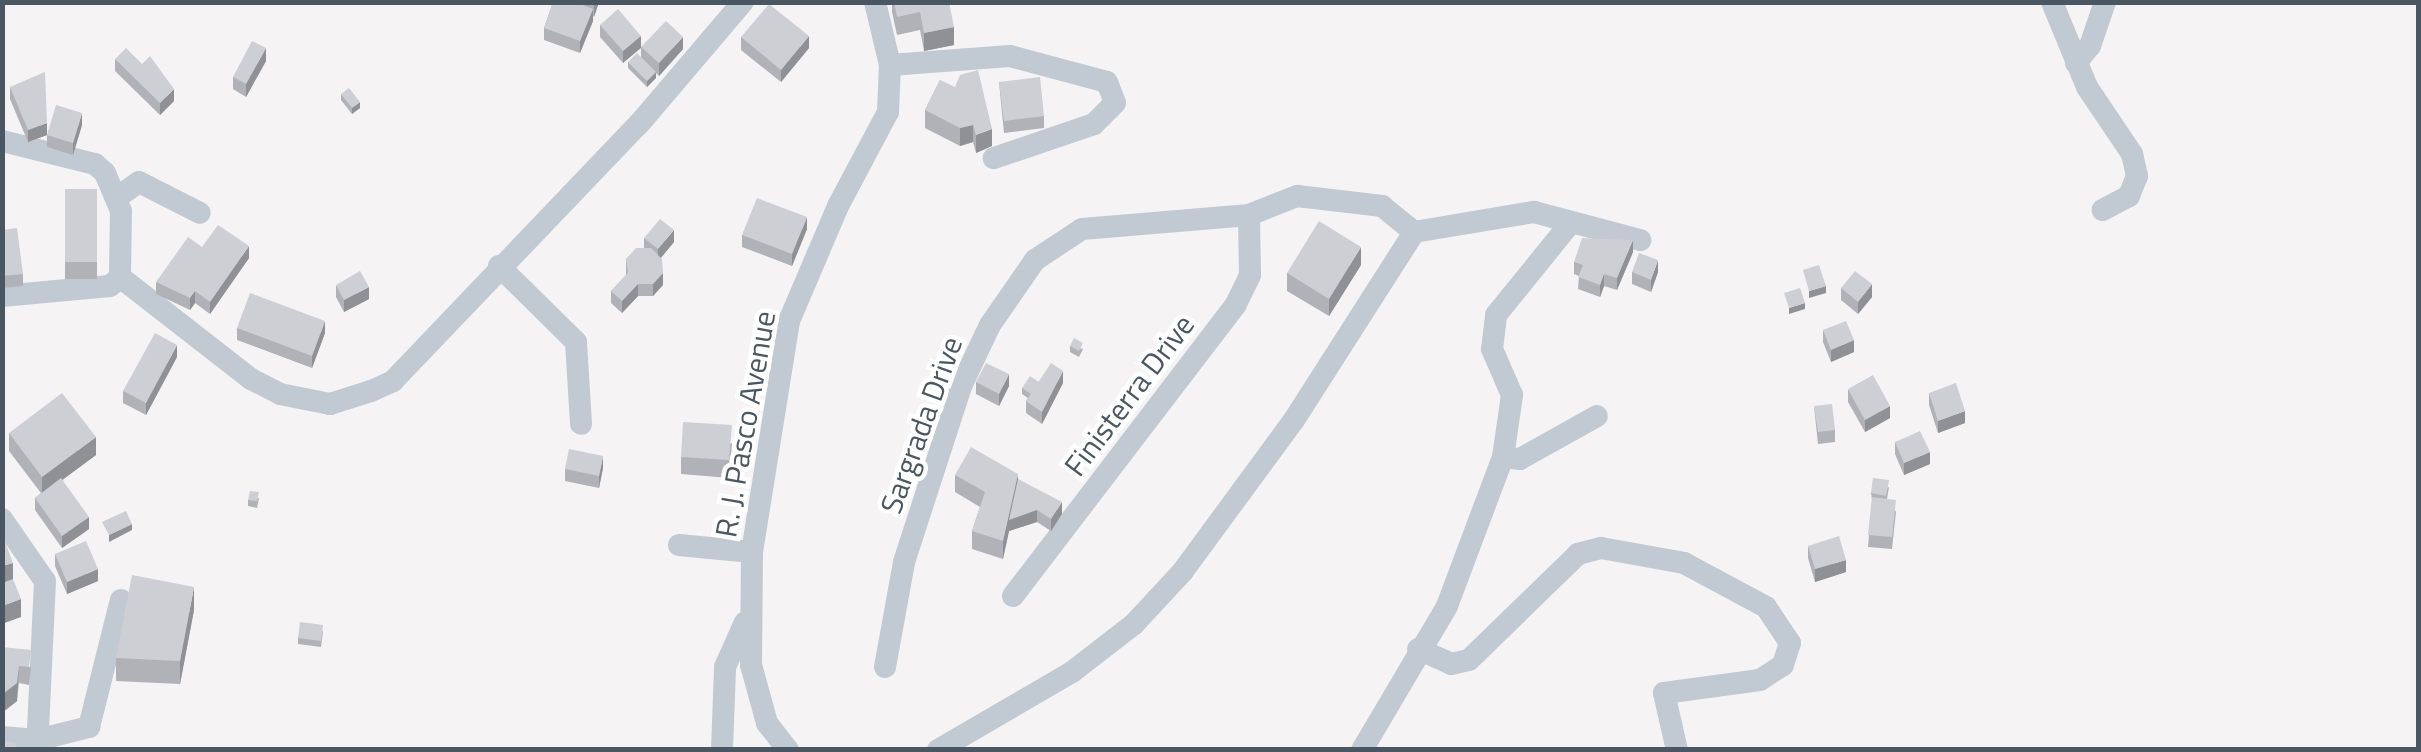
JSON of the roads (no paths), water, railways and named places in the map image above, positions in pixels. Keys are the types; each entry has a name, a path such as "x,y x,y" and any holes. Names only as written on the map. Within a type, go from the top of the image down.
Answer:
{"street":[{"path":"120,277 251,380 280,394 330,404 392,381 639,124 743,2"},
{"name":"R. J. Pasco Avenue","path":"788,750 767,724 751,666 747,616 752,552 789,321 838,206 888,112 890,65 876,2"},
{"path":"2052,2 2076,63 2132,154 2137,176 2128,196 2103,210"},
{"path":"2076,63 2090,46 2105,2"},
{"path":"890,65 1010,56 1108,82 1115,103 1094,124 994,158"},
{"path":"2,141 95,164 119,196 120,277 110,286 2,296"},
{"path":"119,196 140,182 200,213"},
{"name":"Sargrada Drive","path":"885,667 904,562 962,384 990,324 1035,260 1082,230 1249,214 1297,196 1382,206 1414,232"},
{"path":"938,750 1072,672 1134,624 1182,572 1294,420 1414,232 1510,212 1640,240"},
{"name":"Finisterra Drive","path":"1014,596 1236,304 1250,274 1249,214"},
{"path":"1362,750 1418,649 1447,606 1502,457 1512,395 1492,349 1496,315 1568,224"},
{"path":"499,266 576,342 581,424"},
{"path":"1502,457 1520,458 1597,416"},
{"path":"2,519 45,581 37,745"},
{"path":"679,545 752,552"},
{"path":"1418,649 1451,664 1468,660 1578,554 1601,548 1684,563 1766,607 1790,643 1783,666 1760,680 1664,693 1677,750"},
{"path":"2,736 37,745 89,728 121,600"},
{"path":"722,750 726,666 747,616"}]}
